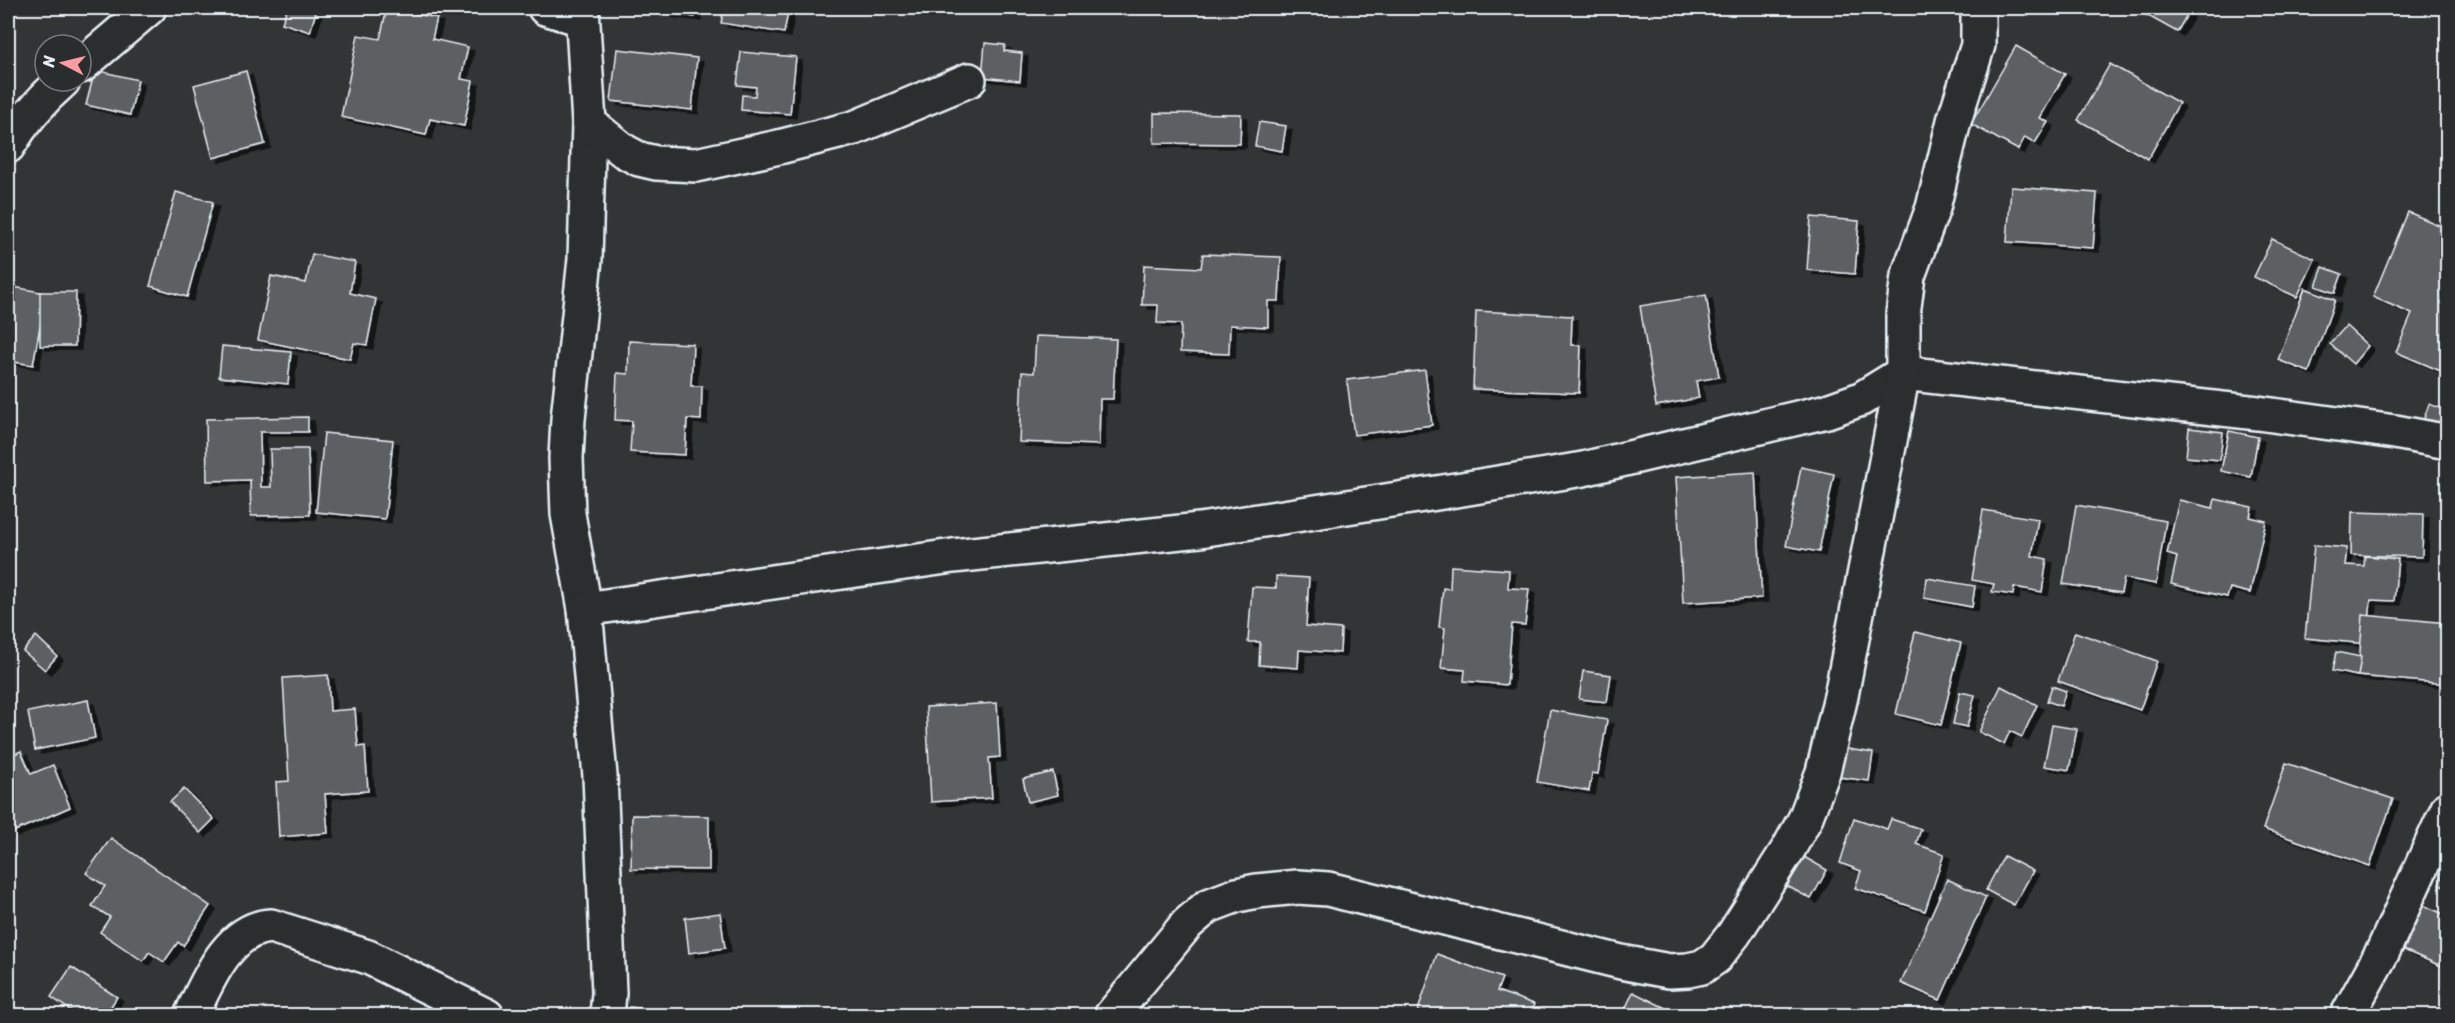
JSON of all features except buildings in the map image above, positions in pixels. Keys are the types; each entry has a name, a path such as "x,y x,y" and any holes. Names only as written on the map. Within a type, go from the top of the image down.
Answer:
{"street":[{"path":"93,56 149,8"},
{"path":"545,8 582,13 589,123 585,259 567,419 566,459 568,514 585,609 600,776 609,993 607,1016"},
{"path":"1111,1016 1186,924 1208,906 1237,895 1298,887 1328,889 1620,962 1669,970 1702,967 1715,958 1734,934 1789,848 1805,819 1823,772 1841,696 1903,373 1904,314 1908,276 1933,208 1954,121 1978,45 1978,8"},
{"path":"589,123 624,151 639,159 656,163 696,165 855,128 969,80"},
{"path":"8,146 19,127 49,93"},
{"path":"585,609 953,556 1200,530 1583,469 1827,411 1861,399 1903,373 1998,382 2269,415 2395,432 2448,442"},
{"path":"2348,1016 2383,951 2448,808"},
{"path":"191,1016 228,950 248,931 271,926 368,957 487,1016"}]}
